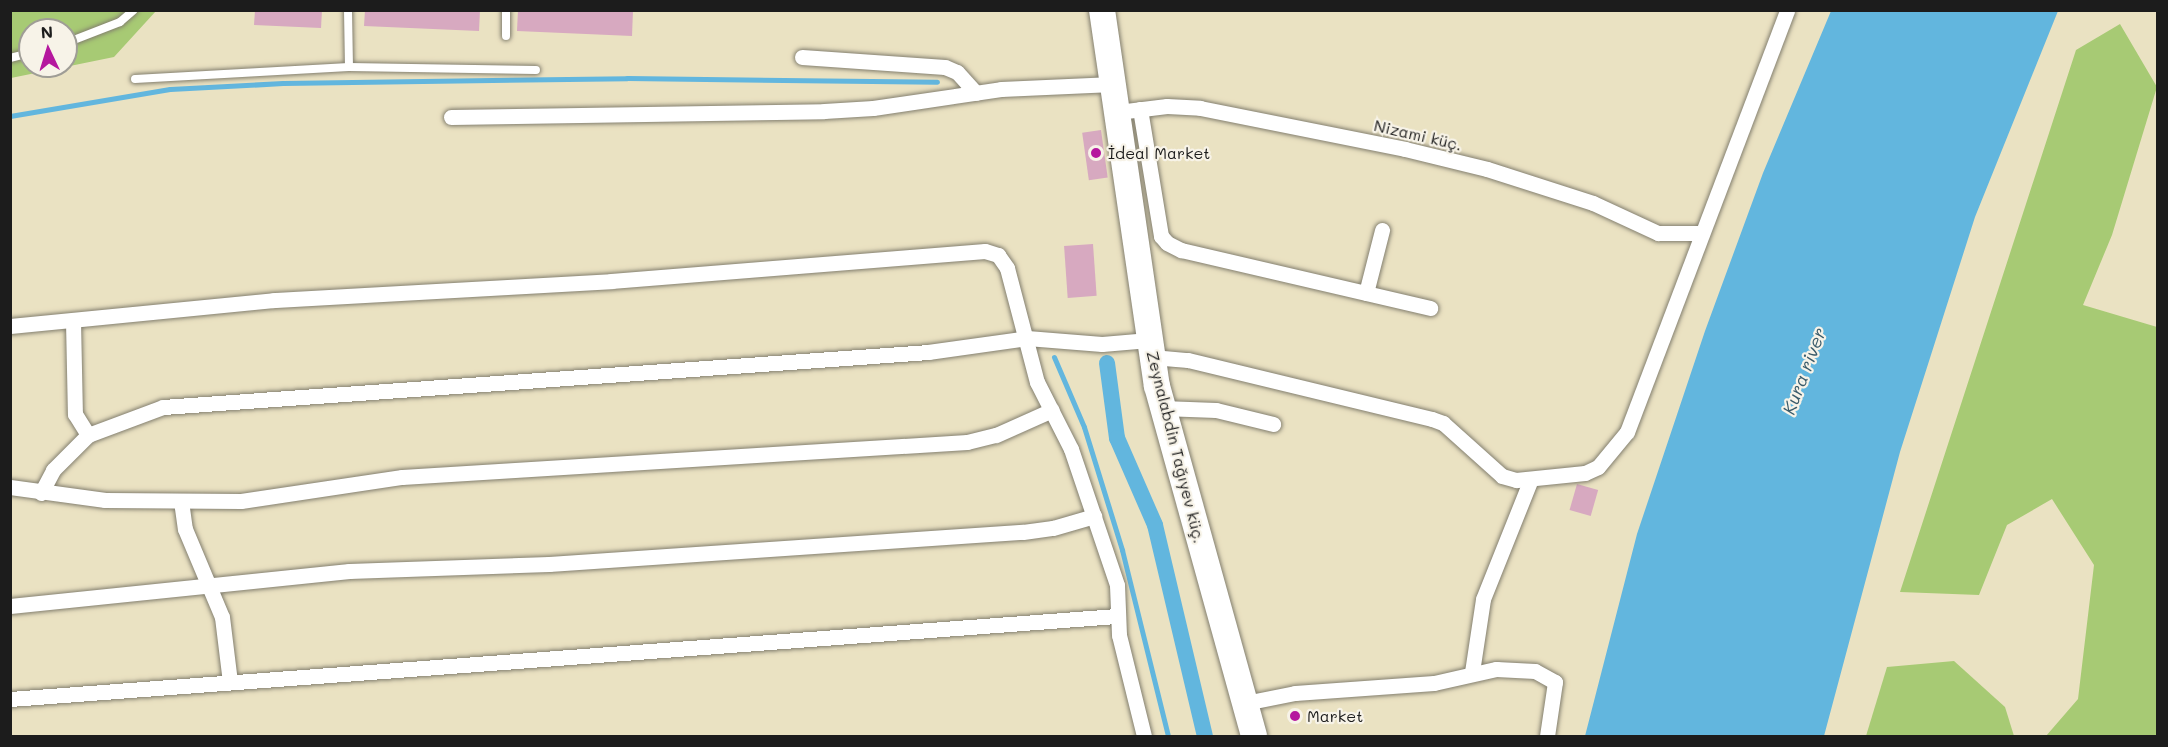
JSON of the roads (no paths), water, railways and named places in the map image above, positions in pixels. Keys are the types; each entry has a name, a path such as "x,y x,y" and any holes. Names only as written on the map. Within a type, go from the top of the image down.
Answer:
{"main road":[{"name":"Zeynalabdin Tağıyev küç.","path":"1102,10 1113,84 1129,110 1150,348 1162,408 1254,736"}],"street":[{"path":"41,493 53,470 88,435 163,407 928,352 1027,338 1150,348 1188,360 1432,418 1443,423 1502,476 1531,479 1585,473 1612,454 1627,432 1787,10"},
{"path":"802,57 945,67 957,72 976,93"},
{"path":"451,117 824,111 976,93 1113,84"},
{"name":"Nizami küç.","path":"1129,110 1200,108 1405,149 1487,169 1593,203 1658,233 1702,233"},
{"path":"1129,110 1161,236 1167,243 1181,250 1430,308"},
{"path":"1366,292 1382,230"},
{"path":"10,326 274,300 611,281 985,251 998,255 1007,268 1037,382 1071,449 1117,585 1117,616 1144,736"},
{"path":"73,321 75,414 88,435"},
{"path":"1162,408 1216,410 1273,424"},
{"path":"10,487 105,500 181,501 292,495 412,477 949,444 996,435 1052,410"},
{"path":"1472,672 1483,599 1531,479"},
{"path":"181,501 185,529 222,617 230,682"},
{"path":"10,606 349,571 507,567 1023,532 1053,528 1094,516"},
{"path":"10,699 1117,616"},
{"path":"1245,703 1295,693 1434,683 1472,672 1496,669 1550,676 1556,691 1547,736"}],"lane":[{"path":"78,38 120,22 134,10"},
{"path":"348,10 349,66"},
{"path":"506,10 506,36"},
{"path":"135,79 349,66 536,70"}],"water":[{"name":"Kura river","path":"1831,11 2058,11 1975,217 1900,452 1824,736 1585,736 1637,534 1705,331 1763,173"}],"waterway":[{"path":"10,116 170,89 283,83 627,78 937,82"},
{"path":"1054,357 1084,427 1122,550 1168,736"},
{"path":"1107,363 1117,438 1155,525 1205,736"}],"place":[{"name":"İdeal Market","path":"1096,153"},
{"name":"Market","path":"1295,716"}]}
